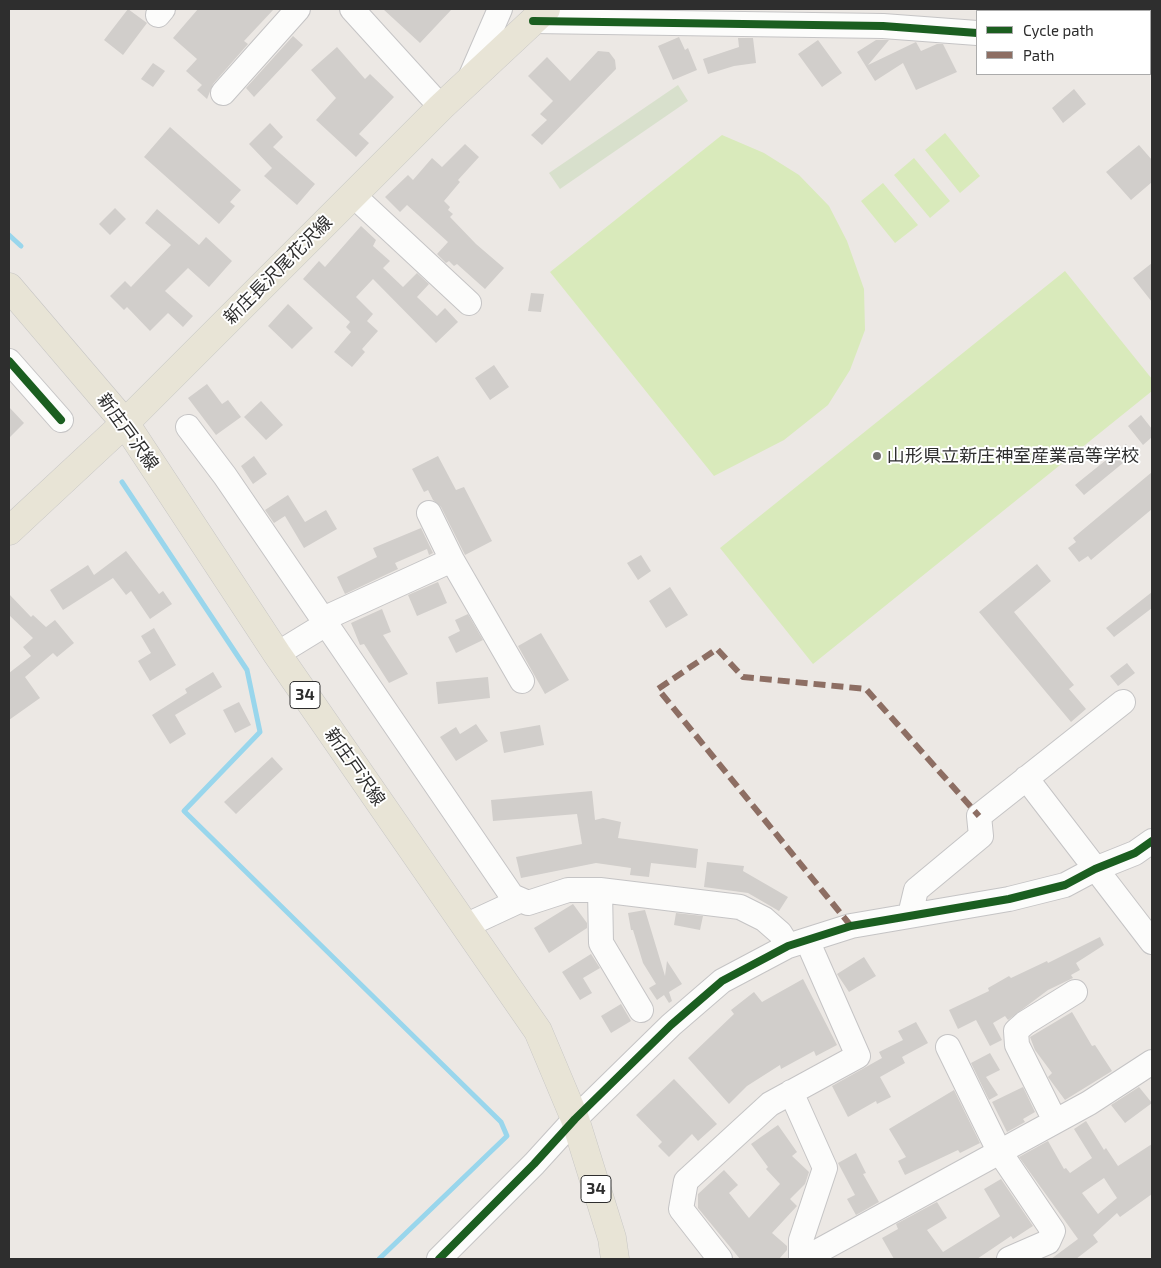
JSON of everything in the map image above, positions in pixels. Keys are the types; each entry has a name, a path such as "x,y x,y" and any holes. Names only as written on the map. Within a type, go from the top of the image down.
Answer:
{"main road":[{"name":"新庄長沢尾花沢線","path":"9,531 125,423 441,107 466,86 540,15"},
{"name":"新庄戸沢線","path":"9,287 125,423 277,654 538,1031 575,1119 612,1238 615,1259"}],"street":[{"path":"223,93 298,9"},
{"path":"352,9 441,107"},
{"path":"466,86 500,9"},
{"path":"862,9 883,26"},
{"path":"540,15 883,26 976,33"},
{"path":"353,195 469,303"},
{"path":"9,360 61,420"},
{"path":"188,427 225,476 512,896 528,902 568,890 600,890 740,908 764,919 780,933 797,943 858,1056 770,1104 686,1182 681,1209 720,1259"},
{"path":"428,513 452,560 522,681"},
{"path":"277,654 325,622 452,560"},
{"path":"910,915 916,890 981,836 979,816 1124,702"},
{"path":"1026,778 1152,942"},
{"path":"439,1259 534,1164 575,1119 671,1025 722,981 797,943 851,926 1009,900 1065,885 1095,869 1135,853 1152,841"},
{"path":"600,890 601,943 642,1010"},
{"path":"465,926 521,900"},
{"path":"1054,1122 1017,1045 1016,1031 1075,992"},
{"path":"948,1047 999,1151 1053,1231 1048,1242 1009,1259"},
{"path":"792,1092 825,1168 801,1240 803,1259 1089,1103 1152,1062"}],"green space":[{"path":"678,85 688,101 560,189 549,173"},
{"path":"945,133 980,176 960,193 925,150"},
{"path":"722,135 764,153 799,175 829,206 847,241 864,289 865,330 850,370 828,405 784,440 714,476 550,272"},
{"path":"914,158 950,201 930,218 894,175"},
{"path":"883,183 918,225 895,243 861,201"},
{"path":"1065,271 1152,379 1152,391 813,664 720,548"}],"building":[{"path":"128,9 147,23 123,55 104,40"},
{"path":"198,9 274,9 244,41 248,44 213,84 207,99 197,90 202,85 186,71 197,59 173,38"},
{"path":"383,9 452,9 420,43"},
{"path":"293,36 303,45 254,97 246,88"},
{"path":"679,37 685,50 688,48 697,70 673,80 658,46"},
{"path":"738,38 753,38 756,63 734,66 708,74 703,59 739,47"},
{"path":"818,40 842,73 822,87 798,54"},
{"path":"876,40 889,40 868,65 916,42 921,51 937,44 943,44 957,72 916,90 903,63 875,81 857,52"},
{"path":"337,47 365,79 370,74 394,97 359,134 369,143 356,157 316,120 336,98 311,70"},
{"path":"598,51 609,52 615,60 616,69 542,145 531,135 547,120 540,114 553,101 528,76 547,57 570,81"},
{"path":"153,63 165,71 153,87 141,79"},
{"path":"1074,89 1086,104 1063,123 1052,108"},
{"path":"270,123 283,137 273,147 315,184 297,205 264,176 272,168 249,144"},
{"path":"170,127 241,190 230,202 235,206 219,224 144,157"},
{"path":"465,144 479,157 458,180 460,182 444,201 450,207 448,210 453,214 450,217 476,244 504,268 485,289 457,264 454,266 449,261 446,263 437,254 448,242 407,205 400,212 385,197 408,175 413,180 432,158 442,167"},
{"path":"1139,145 1152,160 1152,182 1131,200 1106,172"},
{"path":"115,208 126,219 110,235 99,224"},
{"path":"157,209 199,245 206,237 232,261 209,287 188,268 165,291 193,316 183,327 168,313 150,331 127,307 124,310 110,296 125,281 131,287 171,245 145,223"},
{"path":"361,226 376,240 373,246 390,261 383,268 403,287 417,273 429,284 417,297 437,316 445,308 458,322 436,343 373,279 356,297 373,314 367,321 378,331 362,349 365,352 352,367 334,352 351,332 346,327 350,322 303,279 319,261 325,267"},
{"path":"1152,263 1152,302 1133,278"},
{"path":"531,293 544,294 541,312 528,311"},
{"path":"288,304 313,328 292,349 268,326"},
{"path":"494,365 509,387 490,400 475,378"},
{"path":"207,384 222,404 228,400 241,417 216,435 188,398"},
{"path":"261,401 283,425 266,440 244,417"},
{"path":"9,407 24,423 9,438"},
{"path":"1141,415 1152,429 1152,437 1143,445 1128,426"},
{"path":"1126,444 1134,454 1084,495 1075,485"},
{"path":"254,456 267,474 253,484 241,466"},
{"path":"438,456 456,490 464,487 492,541 465,555 441,507 433,500 428,490 424,492 412,469"},
{"path":"1152,472 1152,509 1091,560 1088,556 1079,562 1068,548 1076,542 1073,538"},
{"path":"288,495 305,522 326,510 337,529 304,548 285,516 274,523 265,510"},
{"path":"421,528 433,553 429,555 427,549 395,563 398,569 345,594 337,577 377,557 373,548"},
{"path":"126,551 159,594 163,591 172,604 150,619 131,591 126,595 113,578 63,610 50,590 88,565 94,575"},
{"path":"641,555 651,571 638,580 627,563"},
{"path":"1037,564 1051,581 1014,612 1074,685 1069,689 1086,709 1071,722 979,612"},
{"path":"438,582 447,603 417,616 408,595"},
{"path":"670,587 688,615 666,628 649,601"},
{"path":"1152,592 1152,608 1114,637 1106,628"},
{"path":"9,594 31,617 33,615 46,627 55,620 74,643 57,657 53,653 25,677 40,698 9,720 9,673 31,656 23,647 33,638 9,615"},
{"path":"382,609 391,632 383,635 408,674 389,683 364,644 360,645 351,623"},
{"path":"468,614 483,640 456,653 448,637 460,631 455,620"},
{"path":"154,628 176,665 150,681 138,661 151,653 141,636"},
{"path":"541,633 569,680 545,694 518,646"},
{"path":"1127,663 1135,673 1118,686 1110,676"},
{"path":"213,672 222,687 175,715 186,734 170,744 152,715 187,693 185,689"},
{"path":"488,677 490,698 438,704 436,682"},
{"path":"239,702 251,725 235,733 223,710"},
{"path":"476,724 488,741 456,761 440,737 456,727 460,734"},
{"path":"540,725 544,745 504,753 500,732"},
{"path":"272,757 283,769 236,814 224,802"},
{"path":"592,791 595,820 603,818 621,822 618,838 698,849 696,868 651,863 649,877 630,875 631,868 596,863 521,878 516,857 582,844 577,814 493,821 491,800"},
{"path":"707,862 744,866 743,871 788,897 779,911 748,893 704,887"},
{"path":"573,904 587,923 587,928 549,953 534,928"},
{"path":"645,910 665,976 667,961 682,984 669,992 672,1001 669,1003 664,995 657,1000 649,988 656,984 643,963 633,930 631,930 628,913"},
{"path":"676,913 703,916 700,930 674,925"},
{"path":"1100,937 1104,945 1076,963 1080,970 1071,975 1073,978 1048,990 1008,1020 1005,1016 993,1023 1002,1040 990,1046 976,1020 958,1029 949,1010 989,991 988,988 1009,976 1011,978 1047,961 1048,963"},
{"path":"591,954 600,968 583,978 592,993 580,1000 562,972"},
{"path":"864,957 876,976 849,992 837,974"},
{"path":"803,979 837,1045 816,1056 814,1051 781,1069 780,1065 747,1086 729,1104 688,1058 734,1014 731,1010 754,992 762,1002"},
{"path":"621,1004 631,1021 611,1033 601,1016"},
{"path":"1072,1012 1092,1046 1095,1045 1112,1071 1065,1100 1048,1077 1052,1073 1035,1050 1030,1037"},
{"path":"916,1022 928,1043 902,1057 905,1063 880,1077 891,1097 877,1104 876,1101 848,1117 832,1086 882,1058 879,1052 903,1040 898,1031"},
{"path":"990,1053 1000,1070 986,1077 998,1095 989,1100 971,1063"},
{"path":"674,1079 717,1124 698,1141 692,1134 669,1157 658,1146 662,1142 636,1115"},
{"path":"1023,1087 1035,1112 1023,1119 1025,1122 1007,1132 992,1102"},
{"path":"1139,1087 1152,1103 1125,1123 1111,1105"},
{"path":"954,1090 980,1143 960,1153 958,1150 905,1175 898,1161 906,1157 889,1129"},
{"path":"1086,1121 1104,1150 1106,1148 1118,1166 1152,1144 1152,1194 1120,1217 1117,1213 1093,1235 1098,1242 1076,1259 1051,1259 1078,1239 1019,1157 1048,1141 1064,1169 1066,1168 1070,1173 1092,1158 1074,1129","holes":["1104,1178 1117,1198 1098,1214 1082,1193"]},
{"path":"778,1125 797,1152 792,1156 809,1172 805,1184 790,1199 797,1206 772,1233 787,1246 787,1250 779,1259 740,1259 698,1208 698,1194 724,1170 738,1185 729,1193 749,1218 780,1184 766,1169 768,1167 751,1144"},
{"path":"856,1153 866,1173 863,1174 879,1202 856,1215 847,1199 855,1195 838,1163"},
{"path":"1001,1179 1033,1226 1013,1239 1011,1236 977,1259 894,1259 882,1238 898,1229 896,1224 937,1202 947,1218 927,1230 943,1252 999,1217 984,1189"}],"waterway":[{"path":"9,235 21,246"},
{"path":"122,482 247,670 260,732 184,811 501,1122 507,1136 379,1259"}],"marked path":[{"path":"851,926 658,689 717,649 743,677 866,689 979,816"}],"cycle path":[{"path":"533,21 883,26 976,33"},
{"path":"9,361 61,420"},
{"path":"439,1259 534,1164 575,1119 671,1025 722,981 788,946 851,926 1009,899 1065,885 1095,869 1135,853 1152,841"}],"place":[{"name":"山形県立新庄神室産業高等学校","path":"877,456"}]}
